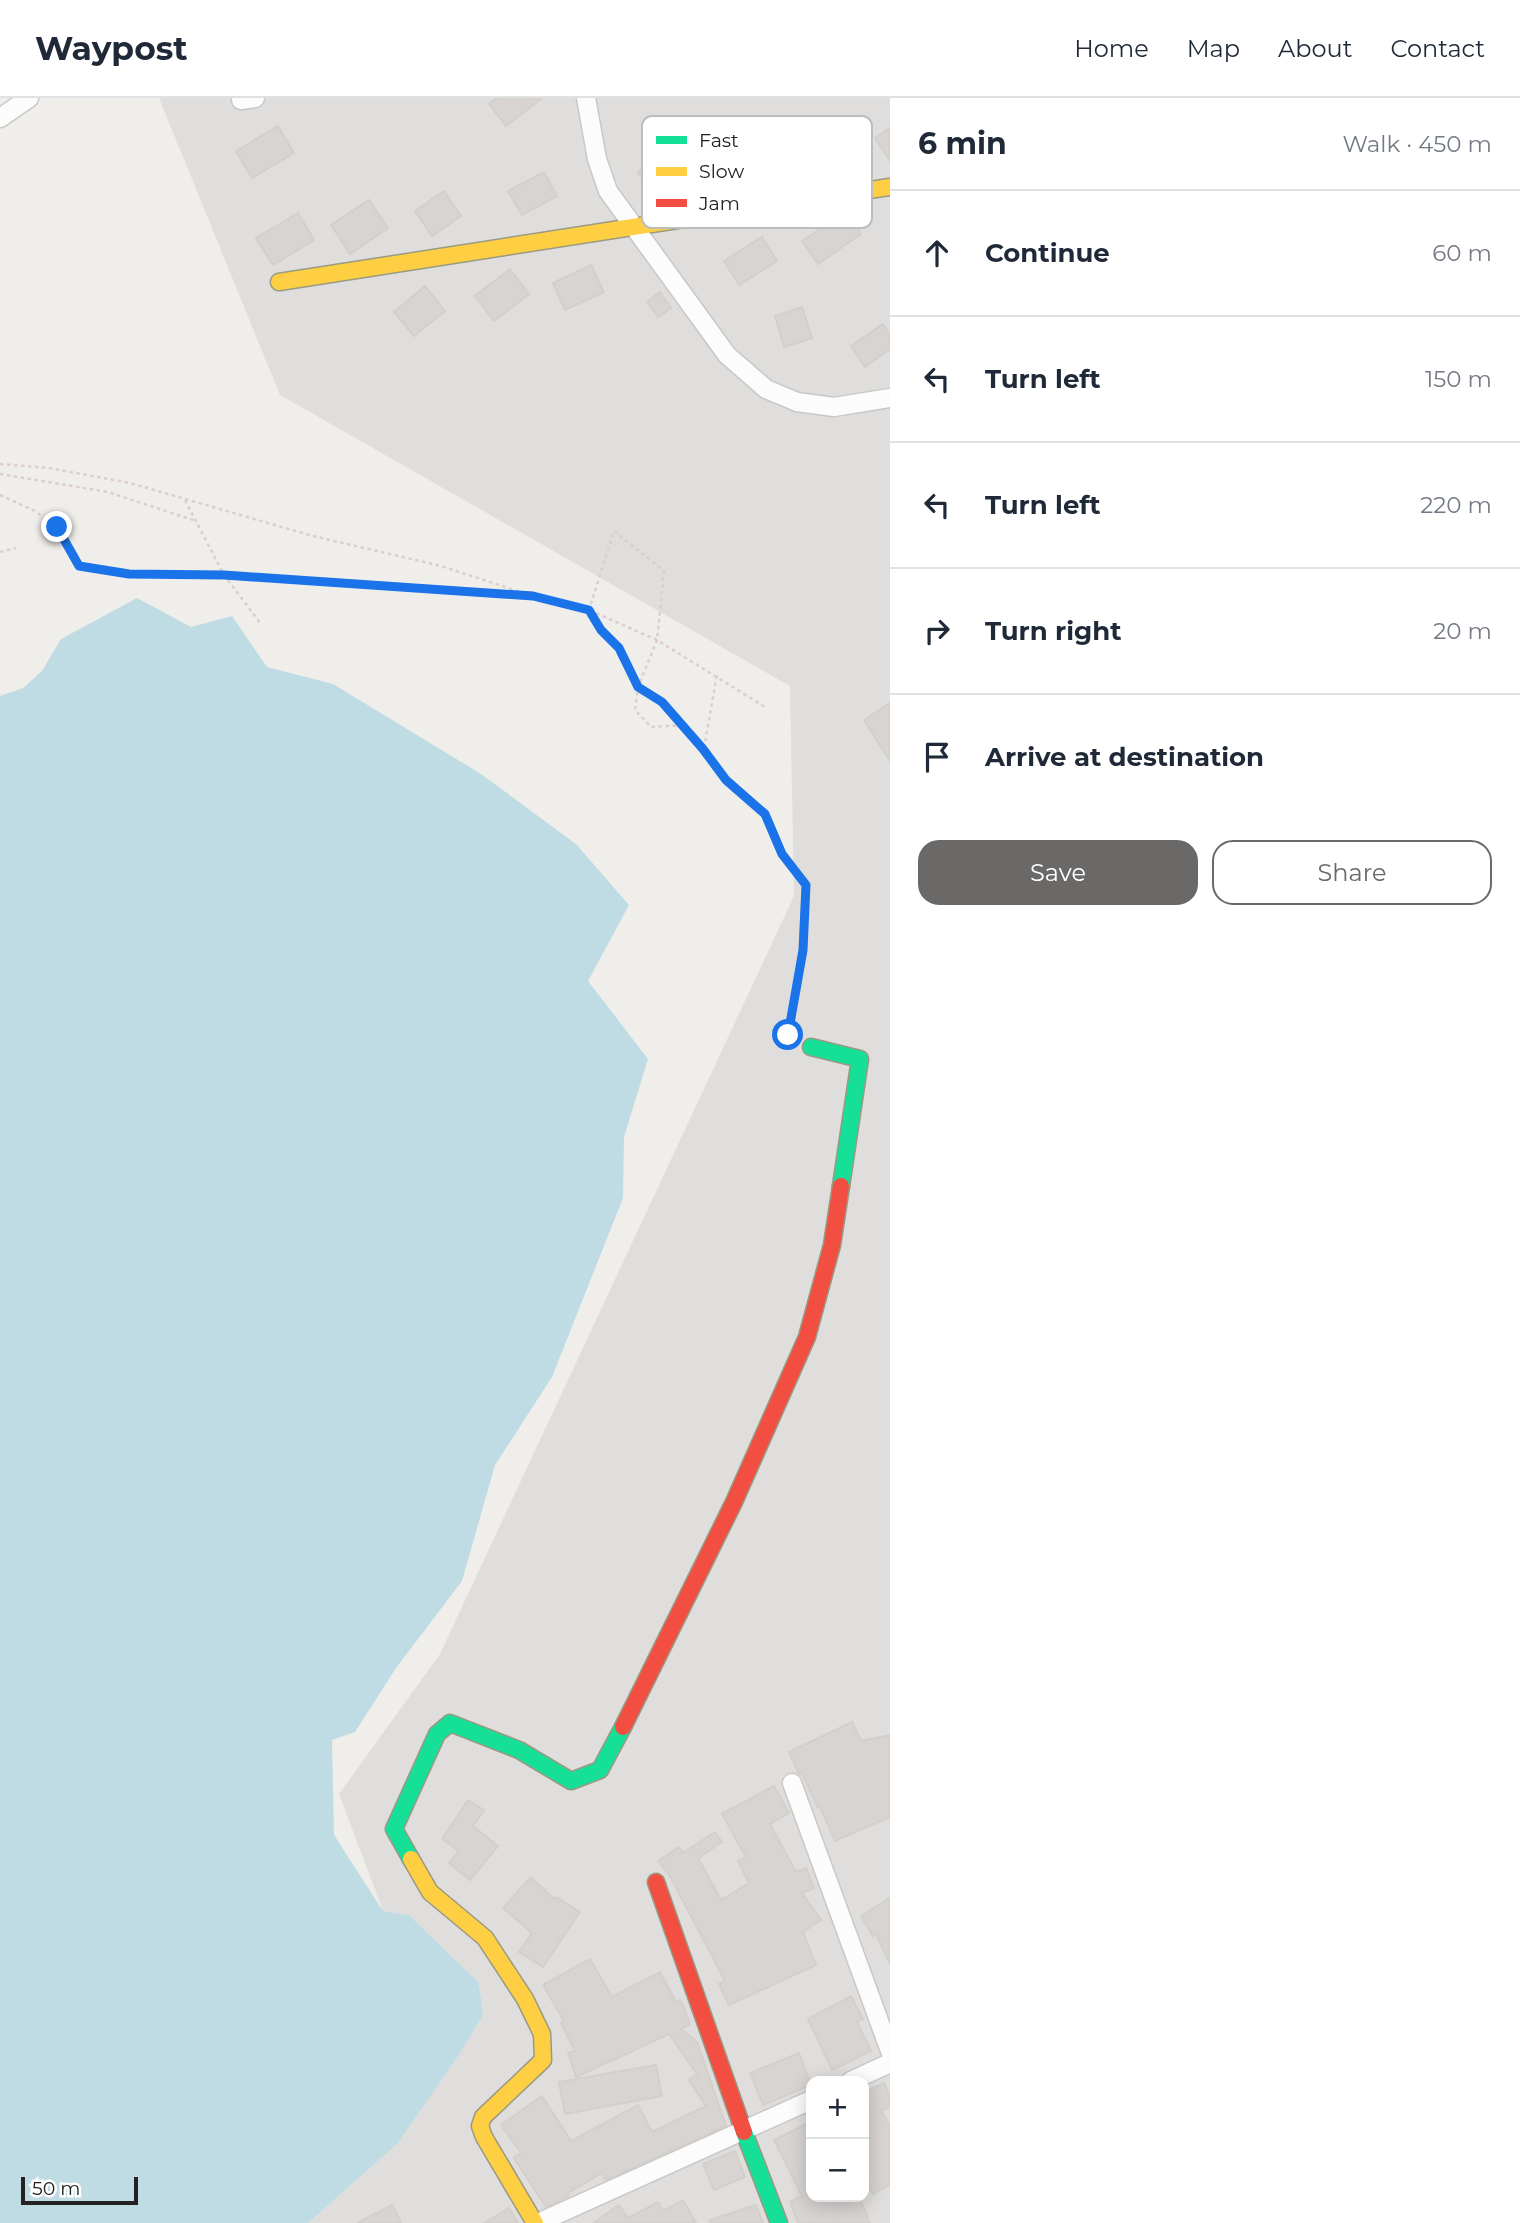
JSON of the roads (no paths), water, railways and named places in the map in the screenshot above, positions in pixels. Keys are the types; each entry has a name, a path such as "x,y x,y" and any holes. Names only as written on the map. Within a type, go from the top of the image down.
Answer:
{"street":[{"path":"0,118 29,98"},
{"path":"586,98 597,159 608,191 727,355 766,390 797,402 834,407 890,398"},
{"path":"872,190 890,187"},
{"path":"279,282 642,225"},
{"path":"806,2102 537,2223 484,2137 480,2126 483,2118 543,2060 541,2034 525,1999 485,1938 430,1892 394,1829 437,1734 450,1723 519,1750 571,1781 600,1770 649,1677 734,1502 807,1337 832,1245 860,1059 810,1047"},
{"path":"792,1783 890,2051"},
{"path":"656,1882 779,2223"},
{"path":"861,2076 890,2063"}],"water":[{"path":"137,598 191,627 232,616 267,667 333,684 481,774 576,844 629,905 588,981 648,1059 624,1137 623,1198 552,1377 495,1465 462,1581 396,1668 355,1732 332,1740 334,1835 383,1911 409,1915 479,1983 483,2015 397,2144 308,2223 0,2223 0,696 23,688 42,671 61,639"}]}
